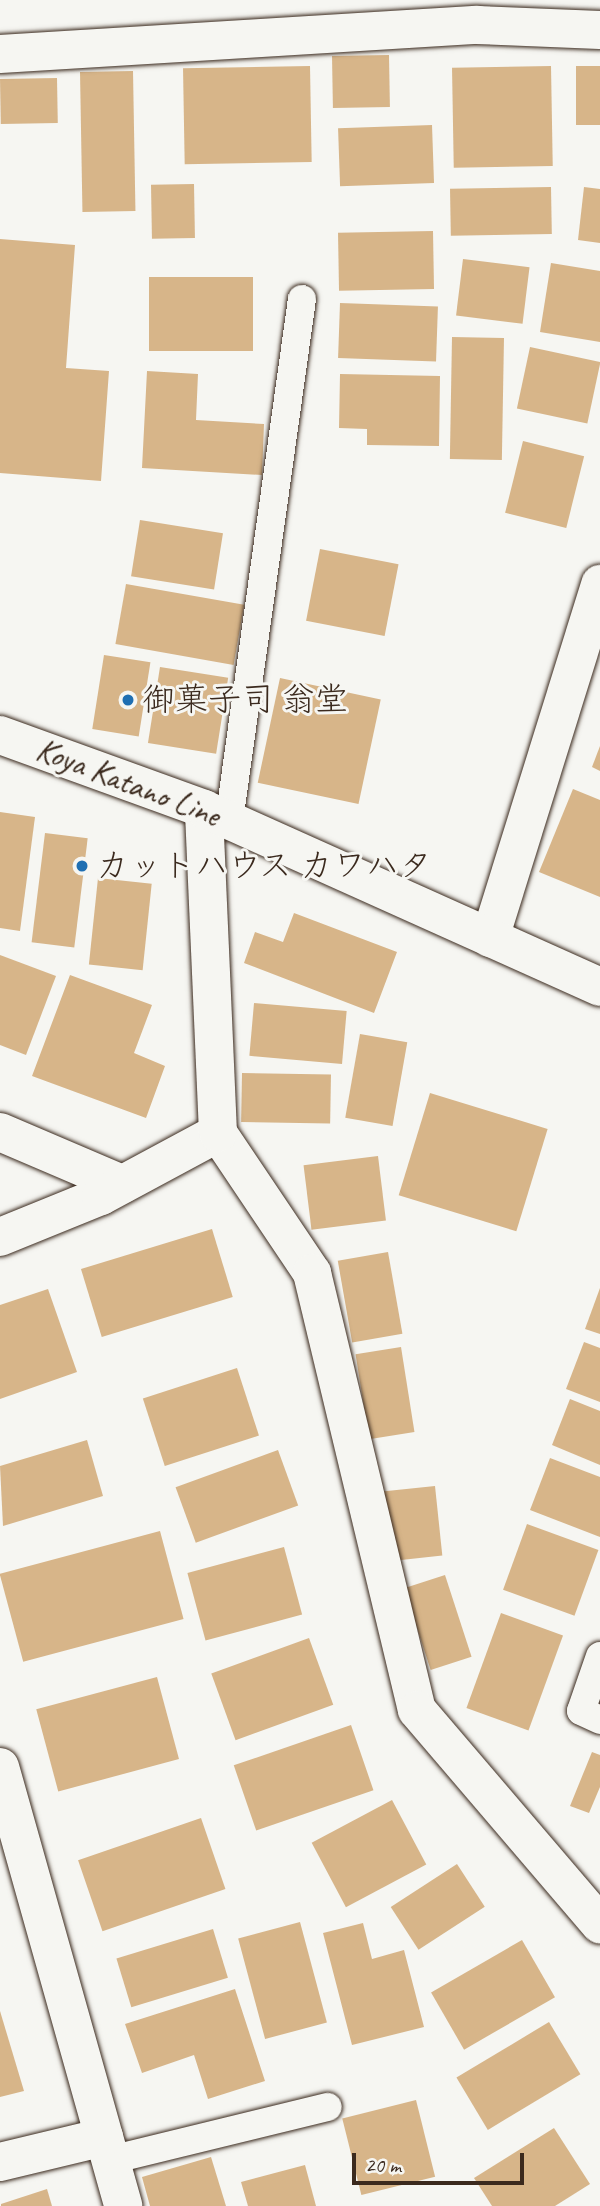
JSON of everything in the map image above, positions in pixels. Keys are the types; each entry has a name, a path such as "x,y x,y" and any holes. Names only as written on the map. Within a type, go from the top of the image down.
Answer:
{"street":[{"path":"0,54 475,13 600,30"},
{"path":"490,938 600,584"},
{"name":"Koya Katano Line","path":"0,735 216,815 600,987"},
{"path":"216,815 218,1133 312,1273 417,1710 600,1924"},
{"path":"0,1132 122,1184"},
{"path":"0,1237 122,1184 218,1133"},
{"path":"0,1767 123,2206"},
{"path":"0,2162 107,2149"}],"lane":[{"path":"216,815 302,299"},
{"path":"600,1656 580,1711 600,1720"},
{"path":"107,2149 328,2107"}],"building":[{"path":"389,55 390,107 333,108 332,56"},
{"path":"310,66 312,162 185,164 183,68"},
{"path":"551,66 553,166 454,168 452,68"},
{"path":"576,66 600,66 600,125 576,125"},
{"path":"133,71 135,211 82,212 80,72"},
{"path":"57,78 58,123 1,124 0,79"},
{"path":"432,125 434,183 340,186 338,128"},
{"path":"194,184 195,238 152,239 151,185"},
{"path":"551,187 552,234 451,236 450,189"},
{"path":"584,187 600,189 600,243 578,240"},
{"path":"433,231 434,289 339,291 338,233"},
{"path":"0,239 75,245 66,368 109,371 101,481 0,473"},
{"path":"463,259 530,267 523,324 456,316"},
{"path":"551,263 600,271 600,342 540,332"},
{"path":"149,277 253,277 253,351 149,351"},
{"path":"340,303 438,306 436,361 338,358"},
{"path":"452,337 504,338 502,460 450,459"},
{"path":"530,347 600,362 587,424 517,409"},
{"path":"147,371 198,374 196,420 264,424 262,475 142,468"},
{"path":"340,374 440,376 439,446 367,445 367,429 339,428"},
{"path":"523,441 584,456 566,528 505,513"},
{"path":"140,520 223,533 214,589 131,576"},
{"path":"320,549 399,564 385,636 306,621"},
{"path":"126,584 244,605 234,665 115,644"},
{"path":"104,655 150,662 139,736 92,729"},
{"path":"160,667 228,678 216,754 148,743"},
{"path":"280,678 381,699 359,804 258,783"},
{"path":"600,746 600,771 592,767"},
{"path":"573,789 600,800 600,897 539,872"},
{"path":"0,812 35,817 20,931 0,928"},
{"path":"45,833 88,838 74,947 32,942"},
{"path":"98,878 152,884 143,970 89,965"},
{"path":"294,913 397,952 374,1013 244,963 255,932 283,942"},
{"path":"0,955 56,976 26,1055 0,1045"},
{"path":"70,975 152,1005 134,1053 165,1066 146,1118 32,1076"},
{"path":"254,1003 347,1011 342,1064 249,1056"},
{"path":"360,1034 407,1042 393,1126 345,1118"},
{"path":"242,1073 331,1075 330,1124 241,1122"},
{"path":"430,1093 548,1129 516,1231 399,1195"},
{"path":"378,1156 386,1221 311,1230 304,1165"},
{"path":"212,1229 233,1297 102,1337 81,1269"},
{"path":"388,1252 402,1334 352,1343 338,1261"},
{"path":"600,1288 600,1334 585,1329"},
{"path":"48,1289 77,1372 0,1399 0,1305"},
{"path":"584,1342 600,1348 600,1402 566,1389"},
{"path":"401,1347 414,1432 369,1439 356,1354"},
{"path":"237,1368 259,1436 165,1466 143,1399"},
{"path":"570,1399 600,1411 600,1465 552,1445"},
{"path":"87,1440 103,1496 3,1526 0,1466"},
{"path":"278,1450 298,1505 196,1543 176,1487"},
{"path":"550,1458 600,1477 600,1537 530,1510"},
{"path":"435,1486 442,1556 390,1561 382,1492"},
{"path":"527,1524 598,1550 574,1616 503,1590"},
{"path":"160,1531 184,1619 23,1662 0,1574"},
{"path":"284,1547 302,1615 206,1640 187,1573"},
{"path":"445,1575 472,1657 431,1670 404,1588"},
{"path":"501,1613 563,1636 528,1730 466,1708"},
{"path":"309,1638 333,1705 236,1740 211,1674"},
{"path":"157,1677 179,1759 58,1791 36,1709"},
{"path":"351,1725 373,1790 256,1831 234,1765"},
{"path":"592,1752 600,1755 600,1787 589,1813 570,1806"},
{"path":"392,1800 426,1864 346,1907 312,1843"},
{"path":"201,1818 225,1889 103,1931 78,1860"},
{"path":"457,1864 485,1907 419,1950 391,1907"},
{"path":"300,1922 327,2022 265,2039 238,1939"},
{"path":"363,1923 372,1959 404,1950 424,2027 352,2045 323,1933"},
{"path":"213,1929 228,1978 131,2007 116,1959"},
{"path":"522,1940 555,1997 464,2050 431,1992"},
{"path":"235,1989 265,2081 208,2099 194,2055 142,2073 125,2024"},
{"path":"0,2011 24,2091 0,2097"},
{"path":"549,2022 580,2074 488,2130 456,2078"},
{"path":"416,2100 435,2177 361,2195 342,2118"},
{"path":"554,2128 590,2184 555,2206 492,2206 474,2178"},
{"path":"211,2157 226,2206 150,2206 142,2177"},
{"path":"305,2165 316,2206 248,2206 241,2182"},
{"path":"47,2189 52,2206 1,2206 1,2204"}],"place":[{"name":"御菓子司 翁堂","path":"128,700"},
{"name":"カットハウス カワハタ","path":"82,866"}]}
